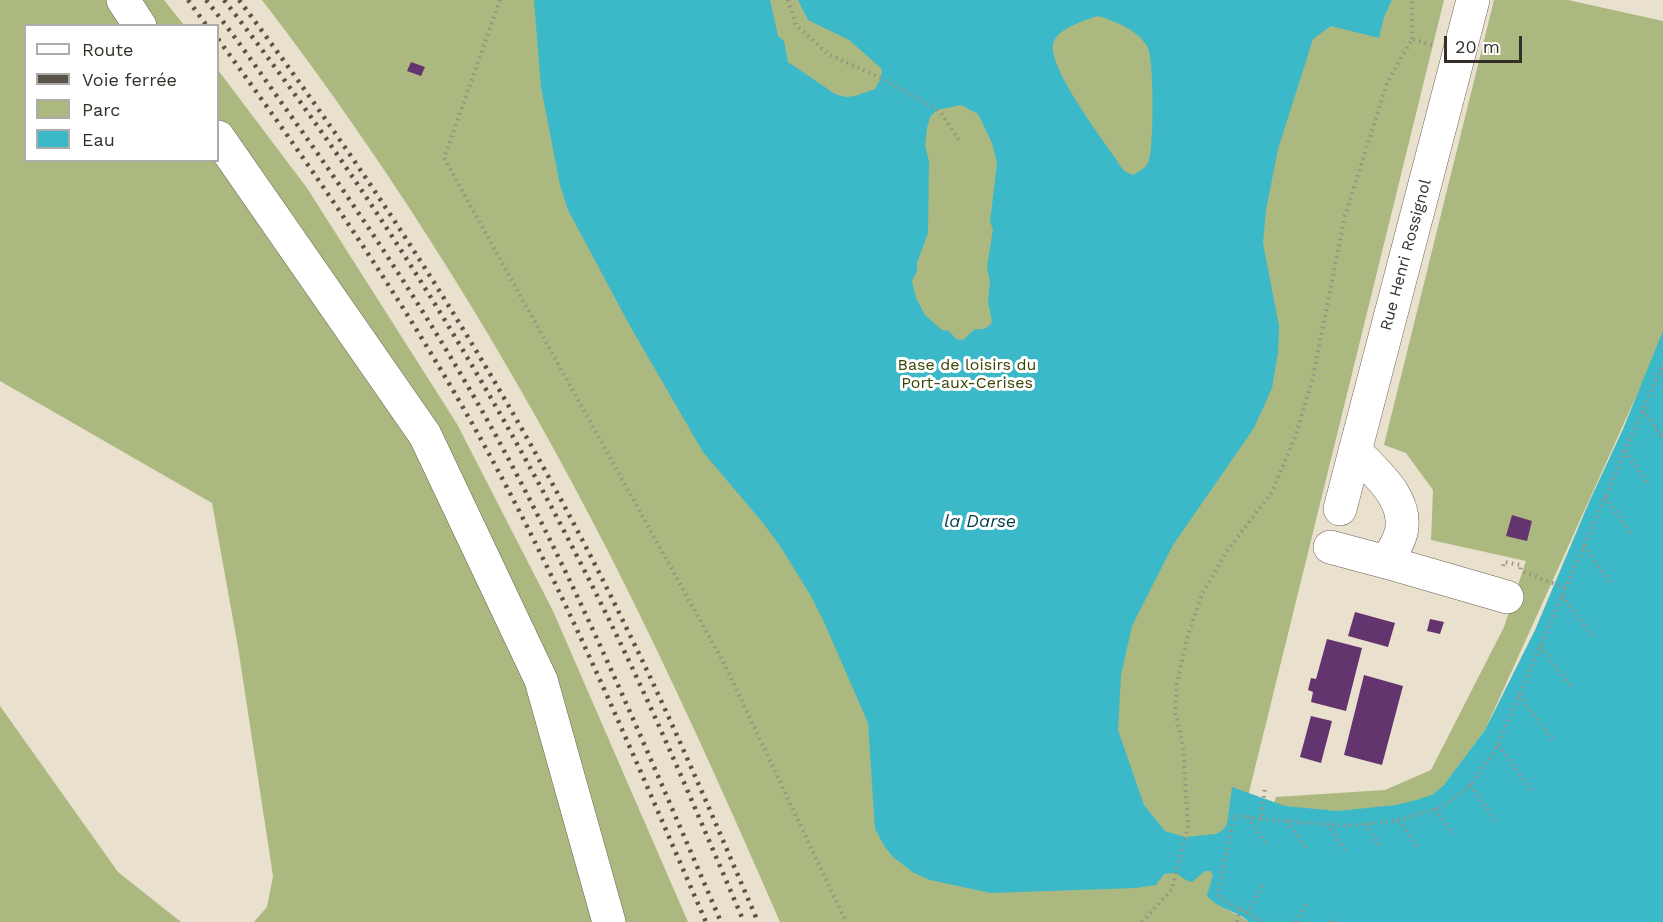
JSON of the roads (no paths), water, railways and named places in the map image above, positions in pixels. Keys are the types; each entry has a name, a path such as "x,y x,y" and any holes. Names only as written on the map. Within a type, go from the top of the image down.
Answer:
{"street":[{"path":"123,0 139,24"},
{"name":"Rue Henri Rossignol","path":"1340,509 1473,0"},
{"path":"219,137 425,435 542,680 609,922"},
{"path":"1355,451 1393,493 1400,509 1401,534 1386,562"},
{"path":"1329,548 1386,562 1513,583"}],"water":[{"name":"la Darse","path":"534,0 770,0 778,36 784,41 788,62 835,94 846,97 875,89 881,78 882,69 849,40 808,20 798,0 1392,0 1384,17 1379,38 1331,26 1313,39 1278,149 1266,210 1263,243 1279,326 1278,353 1272,388 1254,428 1173,545 1132,626 1121,675 1118,730 1144,805 1165,831 1185,837 1216,834 1223,830 1227,824 1232,787 1285,806 1337,811 1396,805 1432,795 1443,786 1485,730 1535,630 1663,331 1663,922 1249,922 1211,900 1207,895 1213,875 1210,871 1205,871 1192,882 1178,874 1164,874 1156,885 1136,888 991,893 930,880 914,873 893,857 875,829 868,723 811,596 763,523 703,452 630,326 568,210 560,185 541,87","holes":["1098,16 1133,32 1144,42 1150,56 1153,103 1151,151 1147,165 1133,175 1124,171 1081,108 1069,89 1054,56 1053,44 1059,34 1072,26","961,105 978,114 992,143 997,163 990,222 993,229 987,267 990,281 988,301 992,322 985,328 975,329 963,340 956,339 949,331 942,330 925,315 916,298 912,281 928,233 929,161 925,145 930,117 937,110"]}],"railway":[{"path":"188,0 206,24"},
{"path":"206,0 260,72 372,232 448,352 495,434 586,614 721,922"},
{"path":"224,0 282,77 392,236 444,318 493,402 540,486 628,659 744,922"},
{"path":"239,0 398,226 495,382 584,543 643,662 758,922"},
{"path":"219,40 289,137 390,287 483,443 544,560 572,620 706,922"}],"park label":[{"name":"Base de loisirs du Port-aux-Cerises","path":"967,374"}]}
